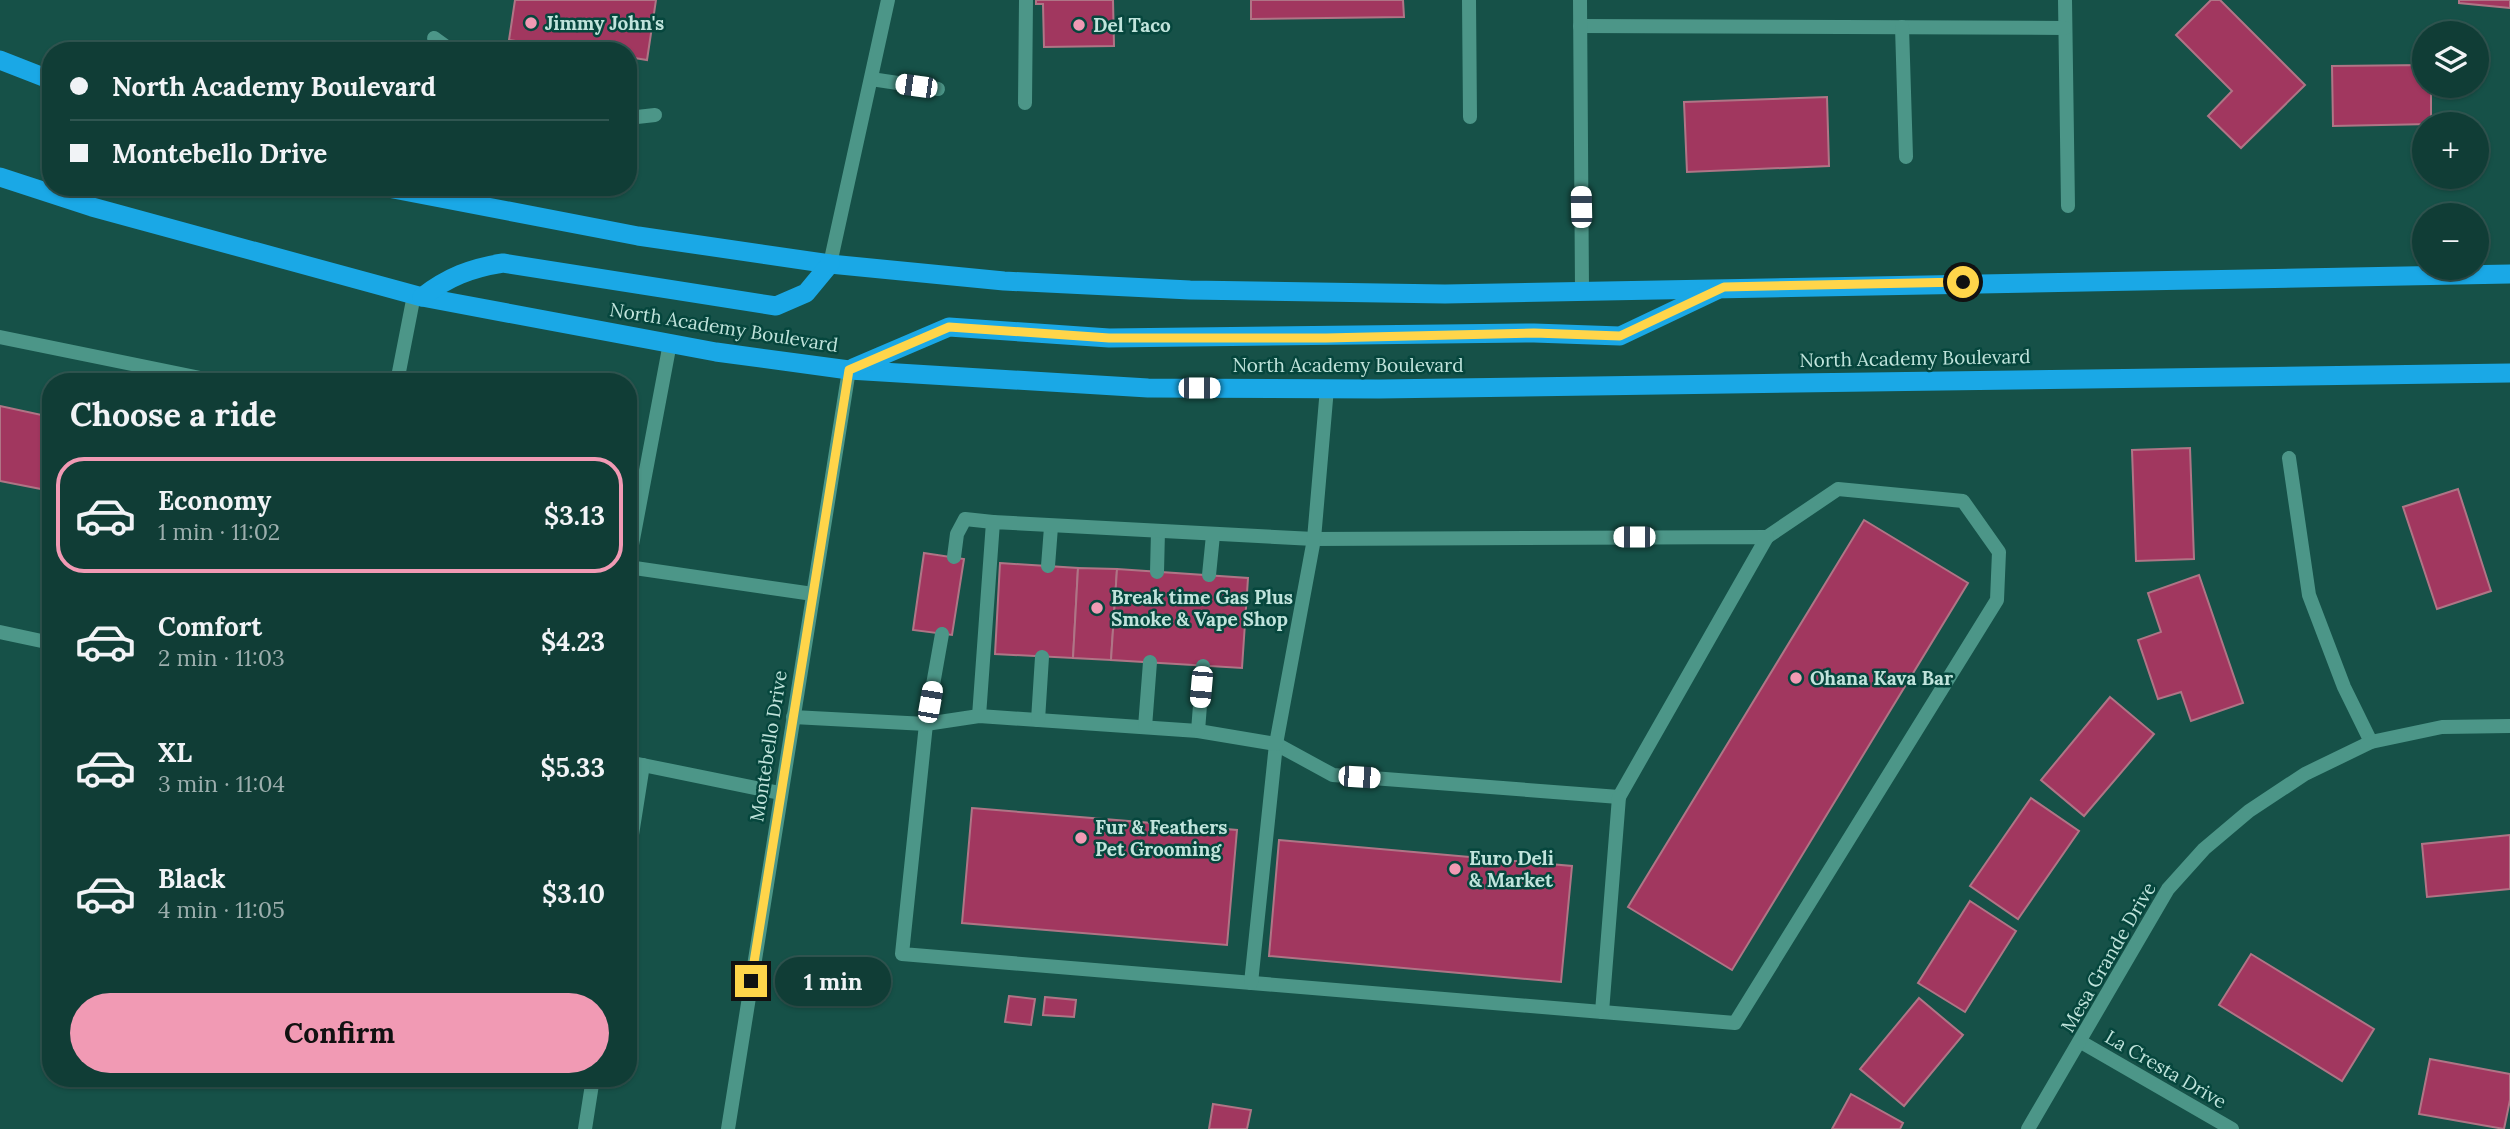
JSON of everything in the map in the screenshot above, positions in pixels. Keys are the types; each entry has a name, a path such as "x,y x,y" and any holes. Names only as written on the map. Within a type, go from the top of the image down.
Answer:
{"highway":[{"path":"0,60 42,76"},
{"name":"North Academy Boulevard","path":"0,177 42,191"},
{"name":"North Academy Boulevard","path":"59,196 418,296 670,343 849,370 1148,388 2510,373"},
{"path":"430,196 638,236 830,264 1004,281 1190,290 1445,294 1582,289 2510,274"},
{"path":"418,296 443,280 471,268 503,262 776,306 806,293 830,264"},
{"path":"849,370 949,327 1109,338 1326,338 1534,333 1620,336 1724,287"}],"street":[{"path":"830,264 888,0"},
{"path":"1025,103 1026,0"},
{"path":"1469,0 1470,117"},
{"path":"1580,0 1582,289"},
{"path":"2065,0 2068,206"},
{"path":"1580,26 2065,28"},
{"path":"1902,27 1906,157"},
{"path":"434,38 440,42"},
{"path":"871,79 938,89"},
{"path":"637,117 655,115"},
{"path":"399,373 418,296"},
{"path":"0,337 176,373"},
{"path":"637,518 670,343"},
{"name":"Montebello Drive","path":"727,1129 849,370"},
{"path":"1251,983 1276,744 1314,539 1326,388"},
{"path":"2289,458 2309,595 2344,687 2371,742"},
{"path":"942,634 926,724 902,954 1251,983 1735,1023 1997,600 1998,552 1963,501 1838,489 1767,537 1619,797 1602,1012"},
{"path":"954,557 957,534 965,519 1051,527 1314,539 1767,537"},
{"path":"979,716 993,522"},
{"path":"1048,566 1051,527"},
{"path":"1157,572 1158,531"},
{"path":"1209,575 1213,536"},
{"path":"637,567 813,594"},
{"path":"0,632 42,641"},
{"path":"1038,720 1042,657"},
{"path":"1145,727 1150,662"},
{"path":"1198,731 1203,666"},
{"path":"793,717 926,724 979,716 1198,731 1276,744 1333,775 1619,797"},
{"name":"Mesa Grande Drive","path":"2028,1129 2168,889 2204,849 2249,811 2305,774 2371,742 2442,727 2510,726"},
{"path":"637,764 780,793"},
{"path":"637,803 643,765"},
{"name":"La Cresta Drive","path":"2081,1042 2232,1129"},
{"path":"585,1129 592,1087"}],"building":[{"path":"515,0 656,0 647,60 637,58 637,42 509,40"},
{"name":"Del Taco","path":"1036,0 1113,0 1114,46 1044,47 1043,4 1036,4"},
{"path":"1251,0 1403,0 1404,17 1251,19"},
{"path":"2211,0 2220,0 2305,85 2241,148 2208,116 2232,91 2176,35"},
{"path":"2459,0 2510,0 2510,8 2459,3"},
{"path":"2412,65 2412,98 2431,98 2431,112 2412,112 2412,124 2333,126 2332,66"},
{"path":"1827,97 1829,166 1687,172 1684,102"},
{"path":"0,406 42,415 42,489 0,481"},
{"path":"2190,448 2194,559 2136,561 2132,450"},
{"path":"2458,489 2491,591 2437,609 2403,507"},
{"path":"1864,520 1968,583 1732,970 1628,907"},
{"path":"924,553 964,559 952,635 913,630"},
{"path":"1000,563 1078,568 1073,658 995,654"},
{"path":"1078,568 1117,569 1111,660 1073,658"},
{"path":"1117,569 1248,578 1242,668 1111,660"},
{"path":"2199,575 2243,703 2191,721 2181,692 2158,699 2138,640 2161,632 2148,593"},
{"path":"2110,697 2154,734 2084,816 2041,780"},
{"path":"2031,798 2079,831 2018,919 1970,886"},
{"path":"972,808 1237,830 1227,945 962,923"},
{"path":"2510,835 2510,889 2427,897 2422,844"},
{"path":"1279,840 1572,866 1561,982 1269,956"},
{"path":"1970,901 2016,931 1965,1012 1918,983"},
{"path":"2251,954 2374,1029 2342,1081 2219,1005"},
{"path":"1009,996 1035,999 1031,1025 1005,1022"},
{"path":"1045,997 1076,1000 1074,1017 1043,1015"},
{"path":"1919,998 1963,1035 1904,1106 1860,1069"},
{"path":"2430,1059 2510,1074 2510,1100 2504,1129 2419,1114"},
{"path":"1851,1094 1903,1123 1900,1129 1832,1129"},
{"path":"1213,1104 1251,1110 1247,1129 1209,1129"}],"place":[{"name":"Jimmy John's","path":"531,23"},
{"name":"Del Taco","path":"1079,25"},
{"name":"Break time Gas Plus Smoke & Vape Shop","path":"1097,608"},
{"name":"Ohana Kava Bar","path":"1796,678"},
{"name":"Fur & Feathers Pet Grooming","path":"1081,838"},
{"name":"Euro Deli & Market","path":"1455,869"}],"route":[{"path":"751,981 849,370 949,327 1109,338 1326,338 1534,333 1620,336 1724,287 1963,282"}]}
